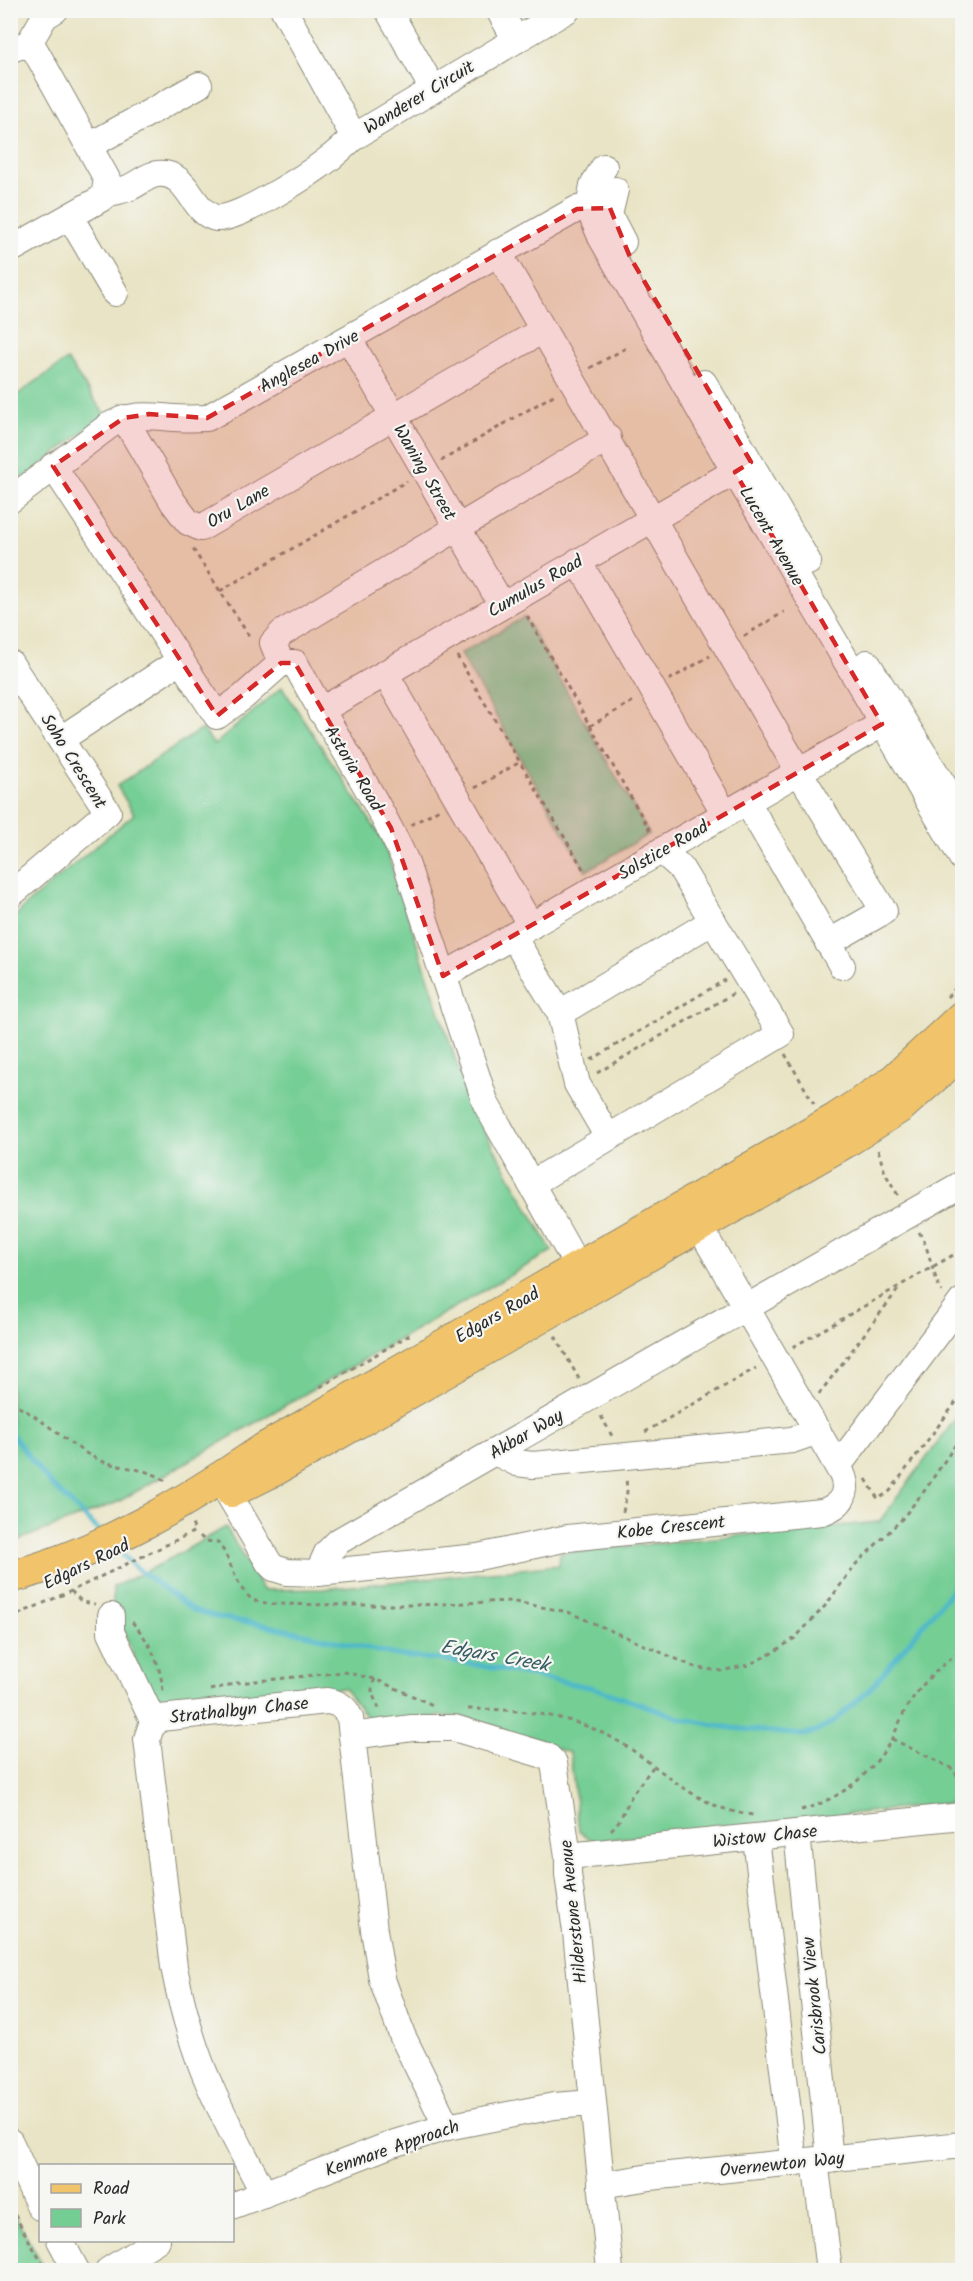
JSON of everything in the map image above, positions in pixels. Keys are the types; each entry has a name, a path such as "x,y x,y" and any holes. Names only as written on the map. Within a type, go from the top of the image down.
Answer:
{"main road":[{"name":"Edgars Road","path":"10,1596 35,1589 175,1523 276,1469 865,1101 913,1064 963,1017"},
{"name":"Edgars Road","path":"175,1523 264,1449 584,1278 699,1226 880,1121 924,1088 963,1052"},
{"name":"Edgars Road","path":"10,1577 74,1571"}],"street":[{"path":"10,250 104,197 105,194 107,179 44,64 34,50 19,47 45,16 55,10"},
{"name":"Wanderer Circuit","path":"284,10 354,136 567,10"},
{"path":"388,10 433,89"},
{"path":"499,10 516,40"},
{"path":"89,146 199,85"},
{"path":"105,194 126,189 156,174 170,176 182,183 204,211 215,218 232,217 330,158 354,136"},
{"name":"Anglesea Drive","path":"10,500 110,425 124,418 149,414 177,418 207,418 604,193"},
{"name":"Lucent Avenue","path":"604,193 601,237 963,815"},
{"path":"70,217 115,293"},
{"path":"498,252 608,438 799,772 884,911 828,943"},
{"path":"393,416 543,330"},
{"name":"Waning Street","path":"349,339 458,529 509,601"},
{"name":"Oru Lane","path":"124,418 173,502 188,522 201,528 393,416"},
{"path":"53,466 217,716 243,697 281,663 273,643 282,633 608,438"},
{"name":"Lucent Avenue","path":"743,467 882,724 963,858"},
{"name":"Cumulus Road","path":"320,711 743,467"},
{"path":"578,561 652,689 736,808 842,966"},
{"path":"61,740 181,660"},
{"name":"Soho Crescent","path":"10,663 108,812 10,895"},
{"name":"Astoria Road","path":"281,663 295,663 320,711 391,828 405,860 486,1104 584,1278"},
{"path":"385,673 457,798 522,932 560,1013 575,1077 608,1137"},
{"name":"Solstice Road","path":"444,976 882,724"},
{"path":"531,1184 778,1036 746,977 680,867 662,851"},
{"path":"560,1013 713,921"},
{"name":"Akbar Way","path":"318,1573 327,1553 339,1541 963,1184"},
{"name":"Kobe Crescent","path":"228,1493 274,1568 287,1572 318,1573 478,1557 568,1538 822,1512 831,1509 843,1497 846,1490 845,1481 699,1226"},
{"path":"838,1466 958,1307"},
{"path":"495,1452 518,1463 533,1465 792,1440 818,1431"},
{"path":"111,1616 111,1632 154,1723"},
{"name":"Strathalbyn Chase","path":"264,2194 209,2084 181,2001 171,1946 147,1739 154,1723 166,1717 327,1701 341,1706 346,1711 350,1718 374,1930 382,1978 402,2035 447,2127"},
{"name":"Hilderstone Avenue","path":"352,1736 412,1728 454,1728 552,1759 557,1770 568,1856 568,1874 610,2271"},
{"name":"Wistow Chase","path":"568,1856 757,1826 797,1822 963,1816"},
{"name":"Carisbrook View","path":"797,1822 813,2161"},
{"path":"757,1826 829,2271"},
{"name":"Kenmare Approach","path":"234,2204 392,2144 447,2127 554,2106 593,2103"},
{"path":"10,2142 39,2205"},
{"name":"Overnewton Way","path":"601,2185 650,2177 963,2145"},
{"path":"61,2242 76,2271"},
{"path":"109,2271 155,2242"}],"path":[{"path":"220,591 574,383 580,374 628,347"},
{"path":"193,549 251,639"},
{"path":"509,601 590,726 662,851"},
{"path":"590,726 784,612"},
{"path":"447,638 595,890"},
{"path":"411,825 520,762"},
{"path":"575,1077 746,977"},
{"path":"575,1077 746,977"},
{"path":"778,1036 814,1104"},
{"path":"878,1150 885,1173 923,1238 931,1268 958,1307"},
{"path":"643,1433 963,1250"},
{"path":"818,1395 902,1284"},
{"path":"555,1336 613,1437"},
{"path":"10,1403 97,1460 121,1468 153,1474 164,1479 175,1523 205,1541 218,1542 241,1588 252,1600 270,1604 355,1605 510,1600 568,1612 697,1668 721,1671 748,1665 795,1638 826,1605 855,1566 901,1520 963,1435"},
{"path":"10,1618 74,1571 175,1523 195,1531 175,1523"},
{"path":"797,1822 817,1806 852,1785 868,1771 892,1739 906,1708 920,1688 963,1651"},
{"path":"200,1694 237,1683 344,1672 375,1679 436,1706"},
{"path":"375,1679 370,1687 380,1709 384,1732"},
{"path":"465,1709 524,1711 566,1719 604,1734 626,1746 695,1797 736,1813 757,1826"},
{"path":"892,1739 954,1769 963,1783"},
{"path":"608,1832 619,1821 633,1793 653,1767"},
{"path":"10,2207 46,2271"}],"highlighted area":[{"path":"610,208 630,257 751,462 735,472 882,724 443,976 391,828 295,663 281,663 217,716 53,466 124,418 149,414 207,418 577,209"}],"green space":[{"path":"67,360 105,415 11,488 11,399"},
{"path":"524,617 649,834 586,871 460,654"},
{"path":"282,687 383,840 471,1107 552,1251 118,1502 11,1543 11,921 28,903 134,814 117,786 203,729 214,745"},
{"path":"962,1410 962,1802 593,1841 579,1831 570,1753 468,1718 441,1716 371,1723 344,1688 160,1707 151,1700 113,1605 113,1587 157,1566 226,1527 263,1590 323,1589 559,1565 560,1553 879,1522"},
{"path":"10,2207 46,2270 11,2270"}],"waterway":[{"name":"Edgars Creek","path":"10,1432 48,1481 101,1533"},
{"name":"Edgars Creek","path":"116,1548 135,1567 193,1610 217,1617 274,1627 401,1656 462,1662 594,1688 683,1719 731,1728 803,1735 816,1732 833,1722 870,1689 952,1590 962,1559"}]}
